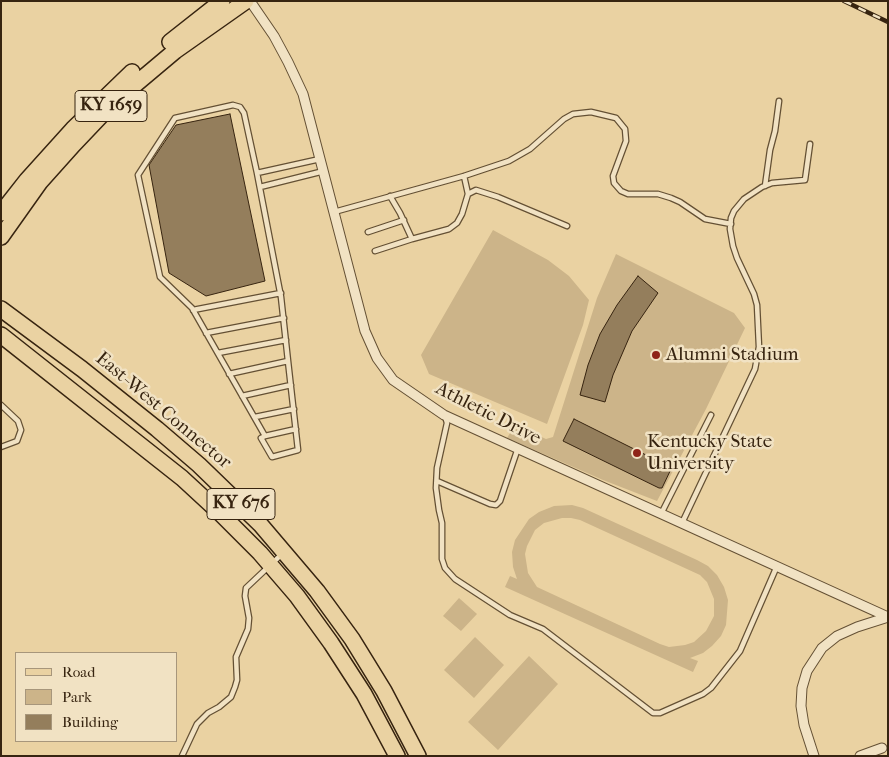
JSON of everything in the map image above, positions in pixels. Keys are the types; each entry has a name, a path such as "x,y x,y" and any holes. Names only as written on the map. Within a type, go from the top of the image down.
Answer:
{"main road":[{"name":"KY 1659","path":"1,213 41,164 91,110 132,72 222,1"},
{"name":"KY 1659","path":"3,237 40,182 112,104 175,51 246,1"},
{"path":"1,299 17,320"},
{"name":"East-West Connector","path":"1,309 110,391 192,459 240,504 284,551 317,591 352,639 388,697 418,756"},
{"name":"East-West Connector","path":"1,335 182,478 221,514 270,564 337,651 368,701 397,756"}],"street":[{"name":"Athletic Drive","path":"250,1 274,36 303,94 364,331 377,358 393,380 444,415 888,617"},
{"path":"814,756 804,724 801,706 802,688 811,663 822,648 837,636 888,617"},
{"path":"860,756 882,748"}],"lane":[{"path":"765,186 779,101"},
{"path":"266,436 193,310 160,277 138,175 175,118 234,105 240,107 244,113 280,293 284,318 288,361 294,409 296,429 298,450 272,457 261,438 296,429"},
{"path":"334,212 464,176 509,161 530,149 564,119 573,114 594,112 616,118 625,129 626,141 614,176 614,183 621,191 628,194 658,194 680,202 706,218 731,224"},
{"path":"682,523 755,370 759,347 758,305 731,239 731,224 734,211 744,199 765,186 772,183 805,180 810,144"},
{"path":"257,173 320,159"},
{"path":"260,187 324,171"},
{"path":"375,250 449,229 457,223 468,194 464,176"},
{"path":"468,194 476,190 498,197 567,226"},
{"path":"390,196 404,220 412,239"},
{"path":"368,232 404,220"},
{"path":"193,310 280,293"},
{"path":"206,333 284,318"},
{"path":"218,353 286,340"},
{"path":"230,374 288,361"},
{"path":"242,396 291,385"},
{"path":"1,405 18,421 21,430 17,441 1,447"},
{"path":"255,418 294,409"},
{"path":"444,415 447,423 436,481 442,523 442,559 445,568 455,579 510,614 543,629 653,713 660,712 711,688 740,651 777,566"},
{"path":"661,514 711,416"},
{"path":"436,481 496,505 500,501 518,448"},
{"path":"182,756 197,724 208,713 231,697 237,680 236,656 248,629 249,618 245,596 246,588 284,551"}],"green space":[{"path":"493,230 548,260 569,276 589,300 583,325 547,424 429,374 421,355"},
{"name":"Alumni Stadium","path":"616,254 734,313 745,328 706,409 657,501 603,480 507,438 515,425 546,439 553,437 597,298"},
{"path":"572,505 583,508 697,560 708,566 717,575 724,587 728,600 726,625 721,636 712,646 703,653 690,658 698,661 693,672 505,587 510,576 517,579 513,567 512,552 515,540 529,519 539,512 554,506","holes":["562,518 580,520 700,575 707,582 714,599 714,616 706,631 694,642 669,647 537,587 528,573 525,554 527,546 535,530 544,523"]},
{"path":"459,598 477,614 461,631 443,616"},
{"path":"475,637 504,665 474,698 444,670"},
{"path":"529,656 558,684 498,750 468,722"}],"building":[{"path":"230,114 265,281 206,296 169,273 149,165 176,125"},
{"path":"638,276 658,293 632,331 613,375 605,402 580,395 588,365 600,334 617,305"},
{"path":"574,419 654,459 656,456 661,458 660,461 672,467 662,488 563,441"}],"railway":[{"path":"844,1 888,22"}],"place":[{"name":"Alumni Stadium","path":"656,355"},
{"name":"Kentucky State University","path":"637,453"}]}
